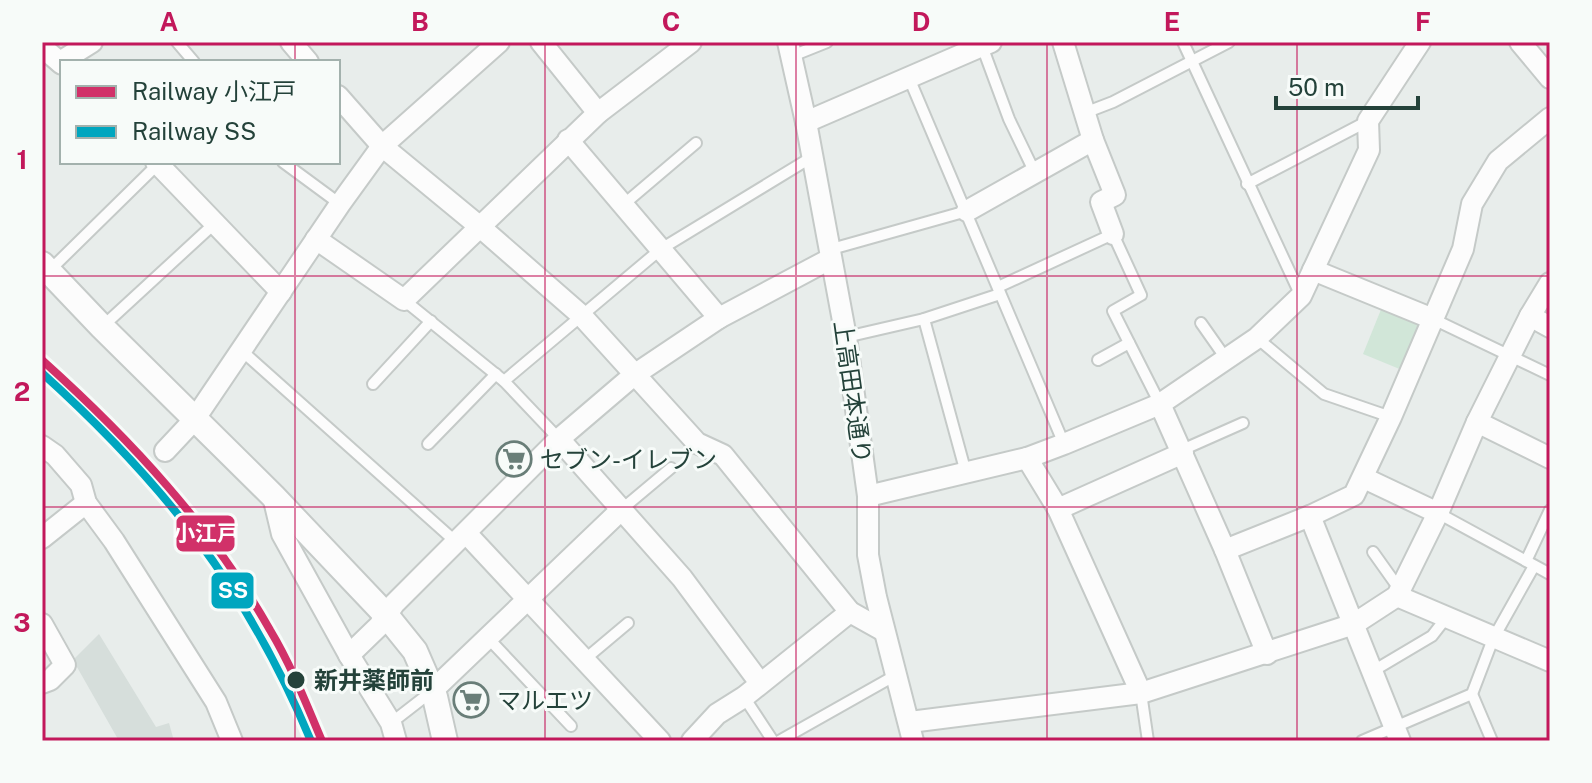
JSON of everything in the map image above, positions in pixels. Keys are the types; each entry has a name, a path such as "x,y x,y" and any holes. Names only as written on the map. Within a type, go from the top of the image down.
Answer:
{"street":[{"path":"51,55 92,42"},
{"path":"291,42 306,60"},
{"path":"165,451 194,420 382,146 499,42"},
{"path":"541,42 598,113"},
{"path":"316,239 404,300 598,113 691,42"},
{"path":"1063,42 1087,112 1093,140 1115,195 1101,202 1113,234"},
{"path":"868,496 1027,458 1064,444 1160,404 1257,338 1301,296 1369,150 1368,121 1420,42"},
{"path":"1520,42 1550,78"},
{"path":"806,122 987,44"},
{"name":"上高田本通り","path":"790,49 846,337 868,496 868,555 884,631 911,731"},
{"path":"340,98 382,146 581,315 697,443 723,455 850,612 884,631"},
{"path":"1225,550 1354,495 1463,249 1472,204 1498,161 1550,118"},
{"path":"568,140 719,318"},
{"path":"967,211 1093,140"},
{"path":"158,164 281,292"},
{"path":"349,655 379,626 394,604 559,439 634,375 719,318 829,255"},
{"path":"46,267 386,615 415,651 432,691 445,741"},
{"path":"1313,270 1433,319"},
{"path":"911,731 1141,693 1354,624 1398,593 1438,513 1477,422 1550,283"},
{"path":"1530,316 1550,327"},
{"path":"1160,404 1267,654"},
{"path":"1477,422 1550,458"},
{"path":"559,439 682,578 760,683"},
{"path":"42,446 55,455 81,485 86,503 114,541 216,702 232,741"},
{"path":"1058,509 1182,451"},
{"path":"1027,458 1058,509 1141,693"},
{"path":"1364,478 1438,513"},
{"path":"273,496 282,534 394,732"},
{"path":"42,538 86,503"},
{"path":"432,691 622,509"},
{"path":"1310,516 1398,735"},
{"path":"461,538 527,600 660,741"},
{"path":"1398,593 1446,618 1550,661"},
{"path":"692,741 717,714 744,697 850,612"},
{"path":"42,624 65,665 50,680 42,683"}],"lane":[{"path":"177,42 192,60"},
{"path":"790,49 827,42"},
{"path":"1183,42 1301,296"},
{"path":"1087,112 1113,102 1229,42"},
{"path":"987,44 1009,119 1035,173"},
{"path":"909,77 1064,444"},
{"path":"1247,184 1368,121"},
{"path":"623,205 696,143"},
{"path":"428,444 500,377 661,249 812,157"},
{"path":"46,267 156,164"},
{"path":"286,164 340,204"},
{"path":"829,255 967,211"},
{"path":"102,327 215,223"},
{"path":"846,337 924,319 999,291 1113,234 1141,295 1113,311 1160,404"},
{"path":"404,300 500,377 559,439"},
{"path":"924,319 966,473"},
{"path":"1433,319 1550,375"},
{"path":"373,384 431,321"},
{"path":"1201,323 1227,360"},
{"path":"1257,338 1324,394 1391,417"},
{"path":"1098,360 1129,343"},
{"path":"241,350 461,538"},
{"path":"1182,451 1243,423"},
{"path":"622,509 671,468"},
{"path":"1362,741 1398,735 1472,694 1550,510"},
{"path":"1438,513 1550,574"},
{"path":"1373,552 1398,593"},
{"path":"1373,671 1432,636 1446,618"},
{"path":"584,660 628,623"},
{"path":"488,638 571,726"},
{"path":"779,741 898,674"},
{"path":"394,732 432,691"},
{"path":"1141,693 1148,741"},
{"path":"1472,694 1492,741"},
{"path":"744,697 773,741"}],"shaded area":[{"path":"99,634 156,727 169,723 174,741 119,741 73,660"}],"green space":[{"path":"1382,307 1421,324 1402,370 1363,354"}],"rail line":[{"name":"小江戸","path":"42,360 138,453 222,555 278,643 322,741"},
{"name":"SS","path":"42,373 127,456 199,541 259,635 311,741"}],"place":[{"name":"セブン-イレブン","path":"514,459"},
{"name":"新井薬師前","path":"296,680"},
{"name":"マルエツ","path":"471,700"}]}
